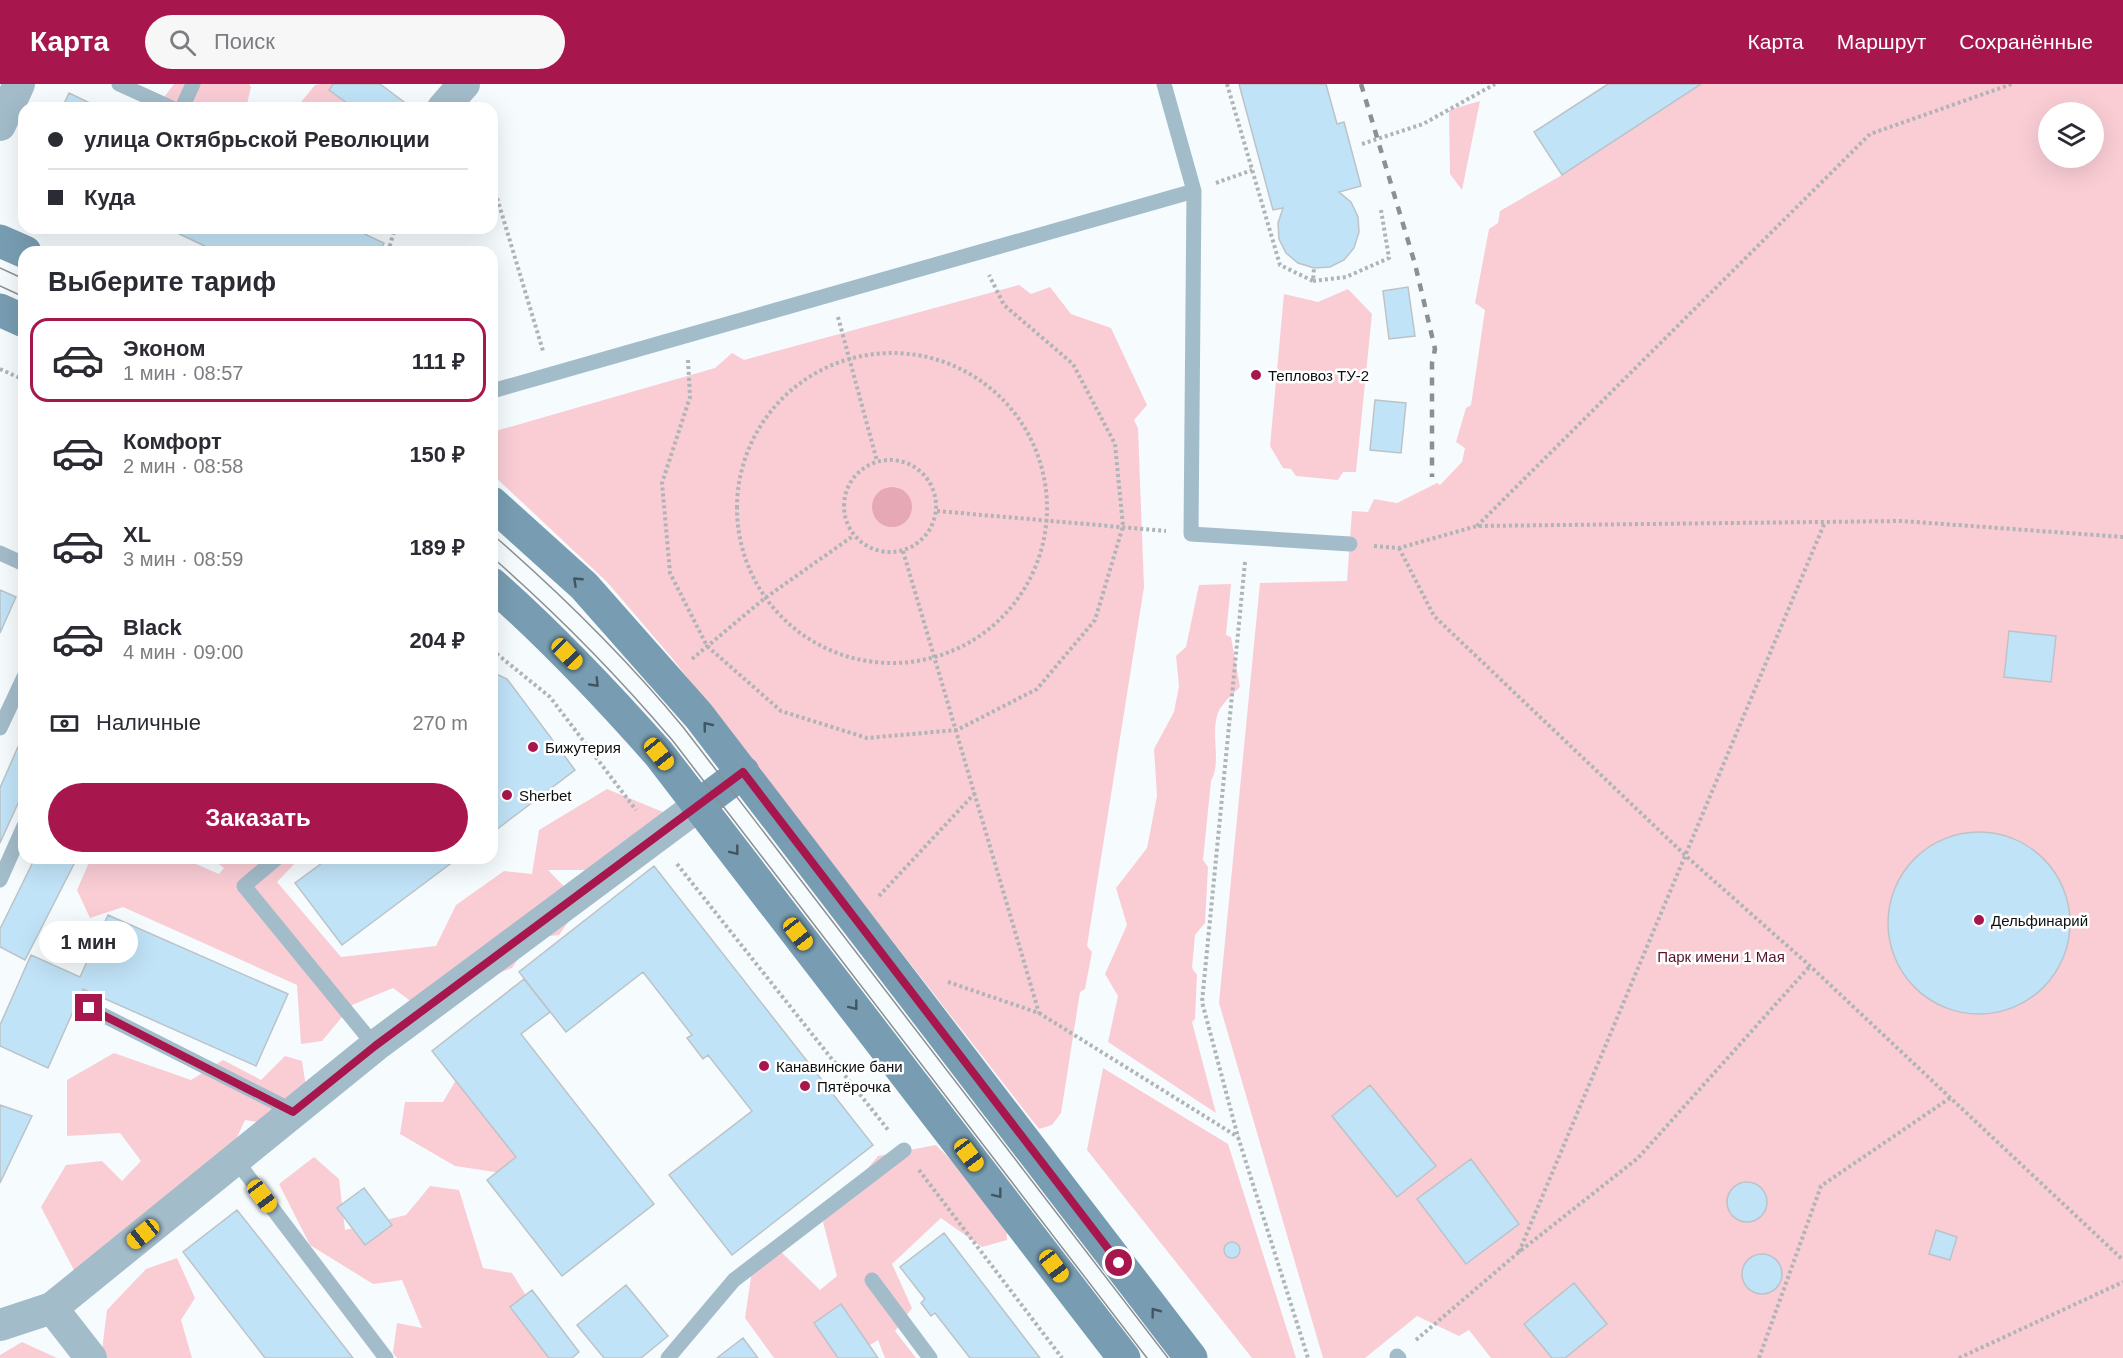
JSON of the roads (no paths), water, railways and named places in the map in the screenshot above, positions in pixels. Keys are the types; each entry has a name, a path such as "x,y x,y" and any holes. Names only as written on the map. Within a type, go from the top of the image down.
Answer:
{"main road":[{"path":"0,241 18,249"},
{"path":"0,310 18,318"},
{"path":"498,508 584,586 660,670 743,772 1191,1358"},
{"path":"498,589 538,624 610,698 699,805 1124,1358"},
{"path":"699,805 743,772"}],"street":[{"path":"0,125 19,84"},
{"path":"448,102 464,84"},
{"path":"0,1326 52,1308 375,1046 699,805"},
{"path":"52,1308 91,1358"}],"lane":[{"path":"119,84 159,102"},
{"path":"185,102 193,84"},
{"path":"1164,84 1194,191 1191,534 1350,544"},
{"path":"498,389 1194,191"},
{"path":"0,553 18,561"},
{"path":"0,728 18,690"},
{"path":"0,880 18,840"},
{"path":"270,864 244,886 375,1046"},
{"path":"89,1008 293,1112"},
{"path":"668,1358 734,1280 904,1150"},
{"path":"235,1160 386,1358"},
{"path":"872,1280 930,1358"}],"tram line":[{"path":"0,268 18,276"},
{"path":"0,286 18,294"},
{"path":"498,539 592,627 683,727 1168,1358"},
{"path":"498,562 586,646 673,741 1147,1358"}],"railway":[{"path":"1361,84 1415,264 1435,349 1432,363 1432,477"}],"place":[{"name":"Тепловоз ТУ-2","path":"1256,375"},
{"name":"Бижутерия","path":"533,747"},
{"name":"Sherbet","path":"507,795"},
{"name":"Дельфинарий","path":"1979,920"},
{"name":"Канавинские бани","path":"764,1066"},
{"name":"Пятёрочка","path":"805,1086"}],"park label":[{"name":"Парк имени 1 Мая","path":"1721,956"}]}
